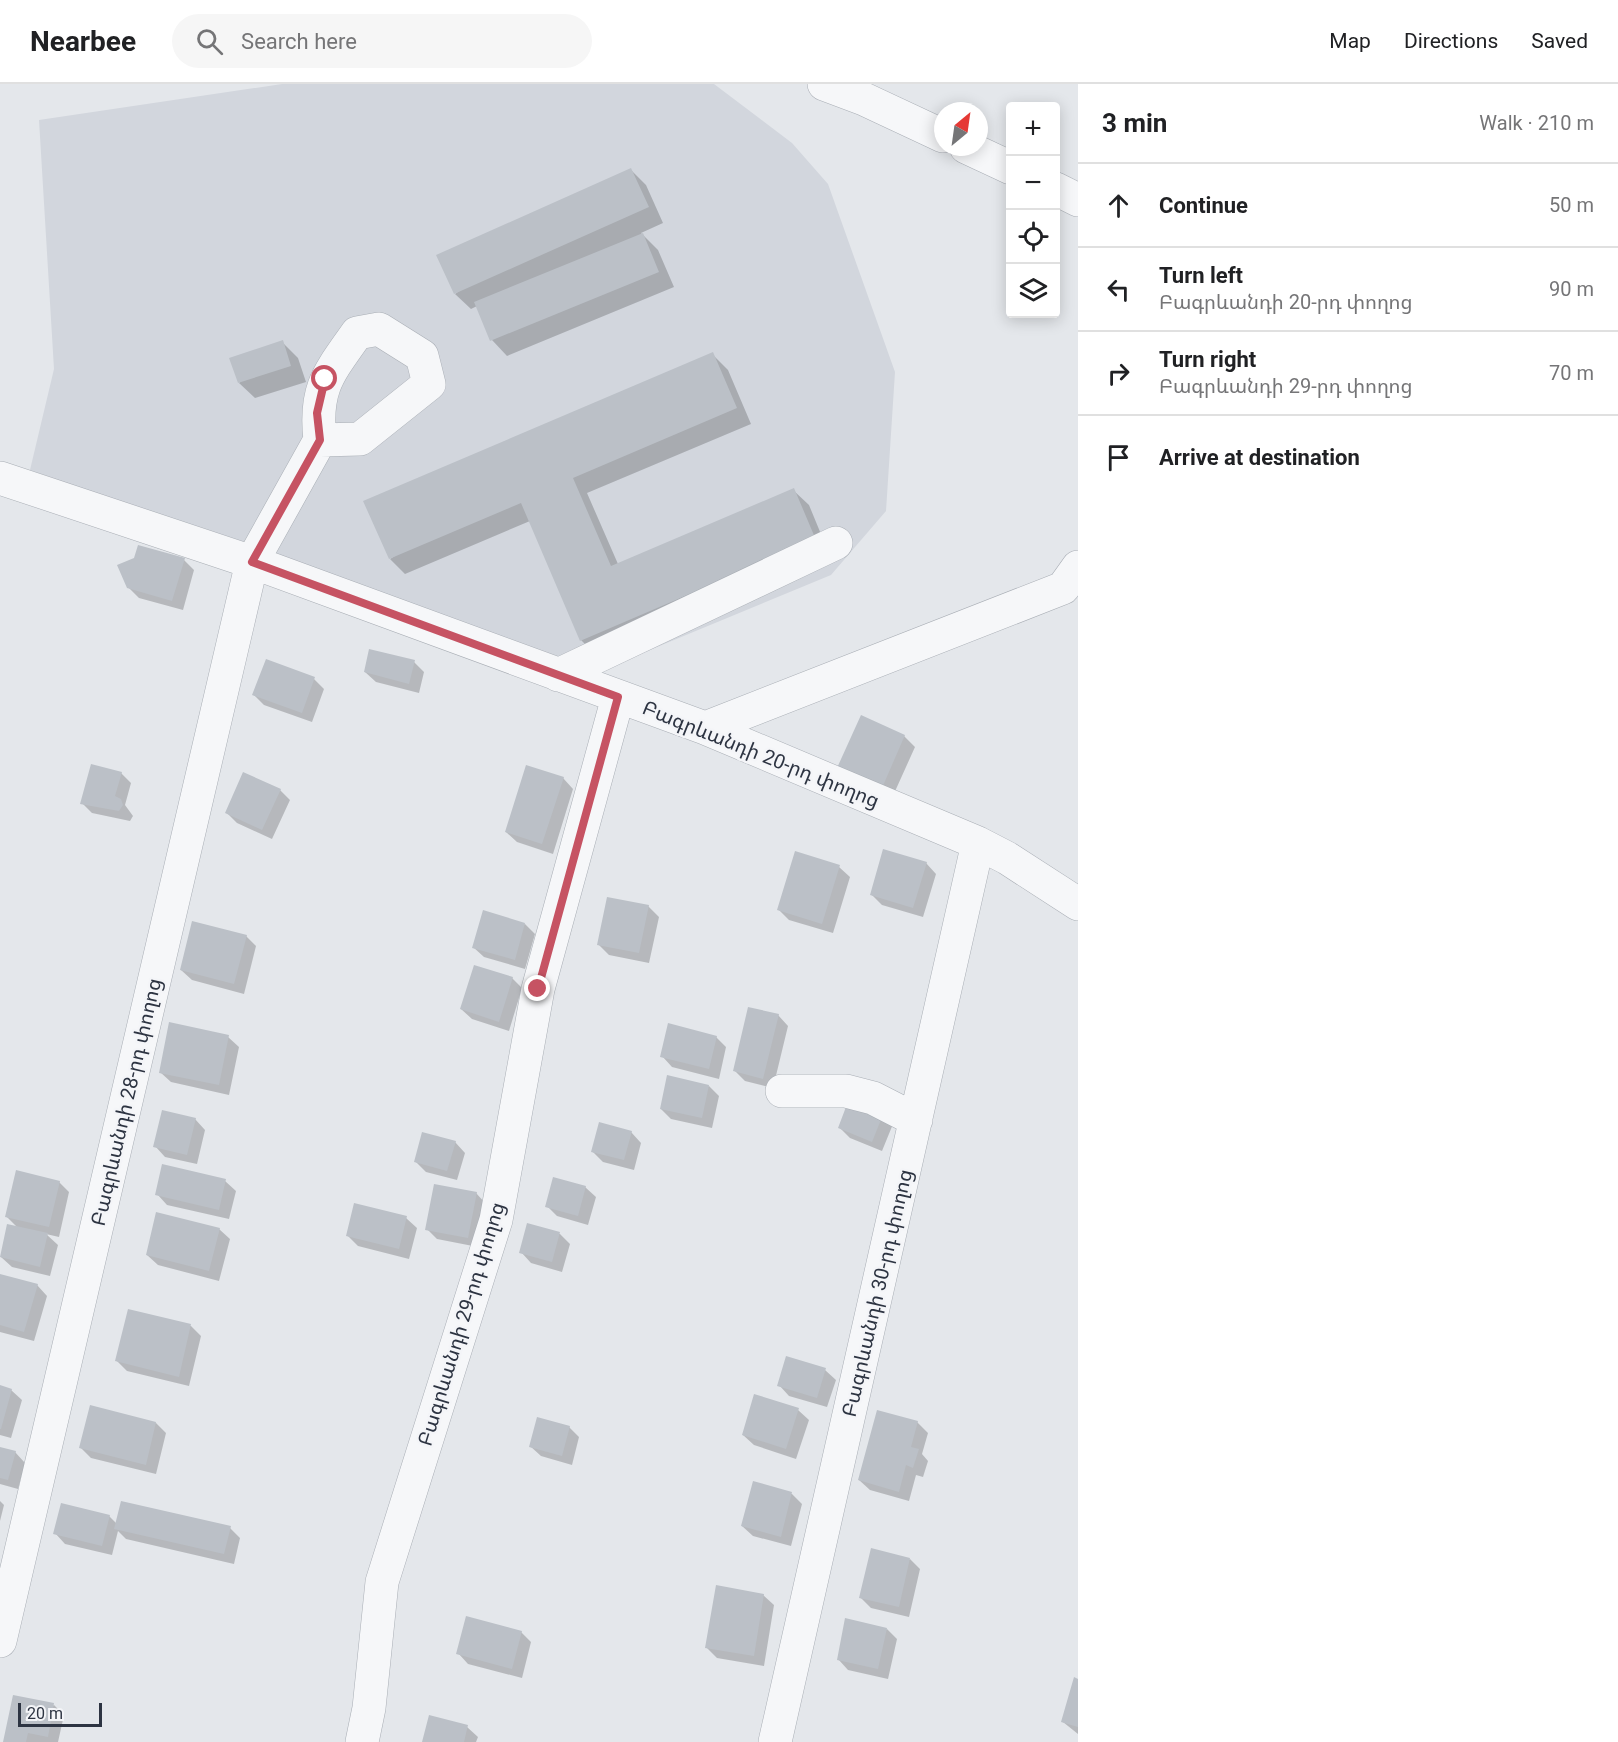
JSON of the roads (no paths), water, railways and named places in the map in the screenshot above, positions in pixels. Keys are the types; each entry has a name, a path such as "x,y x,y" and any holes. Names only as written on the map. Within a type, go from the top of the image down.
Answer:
{"street":[{"path":"824,84 864,99 934,132"},
{"path":"985,156 1006,166"},
{"path":"1060,191 1078,200"},
{"name":"Բագրևանդի 28-րդ փողոց","path":"0,1641 252,562 320,440"},
{"name":"Բագրևանդի 20-րդ փողոց","path":"0,478 252,562 705,728 978,843 1007,858 1078,904"},
{"path":"558,675 836,543"},
{"path":"705,728 1072,585"},
{"name":"Բագրևանդի 29-րդ փողոց","path":"362,1742 369,1708 382,1581 496,1220 538,989 618,697"},
{"name":"Բագրևանդի 30-րդ փողոց","path":"775,1742 978,843"},
{"path":"782,1091 846,1091 873,1098 916,1119"}]}
